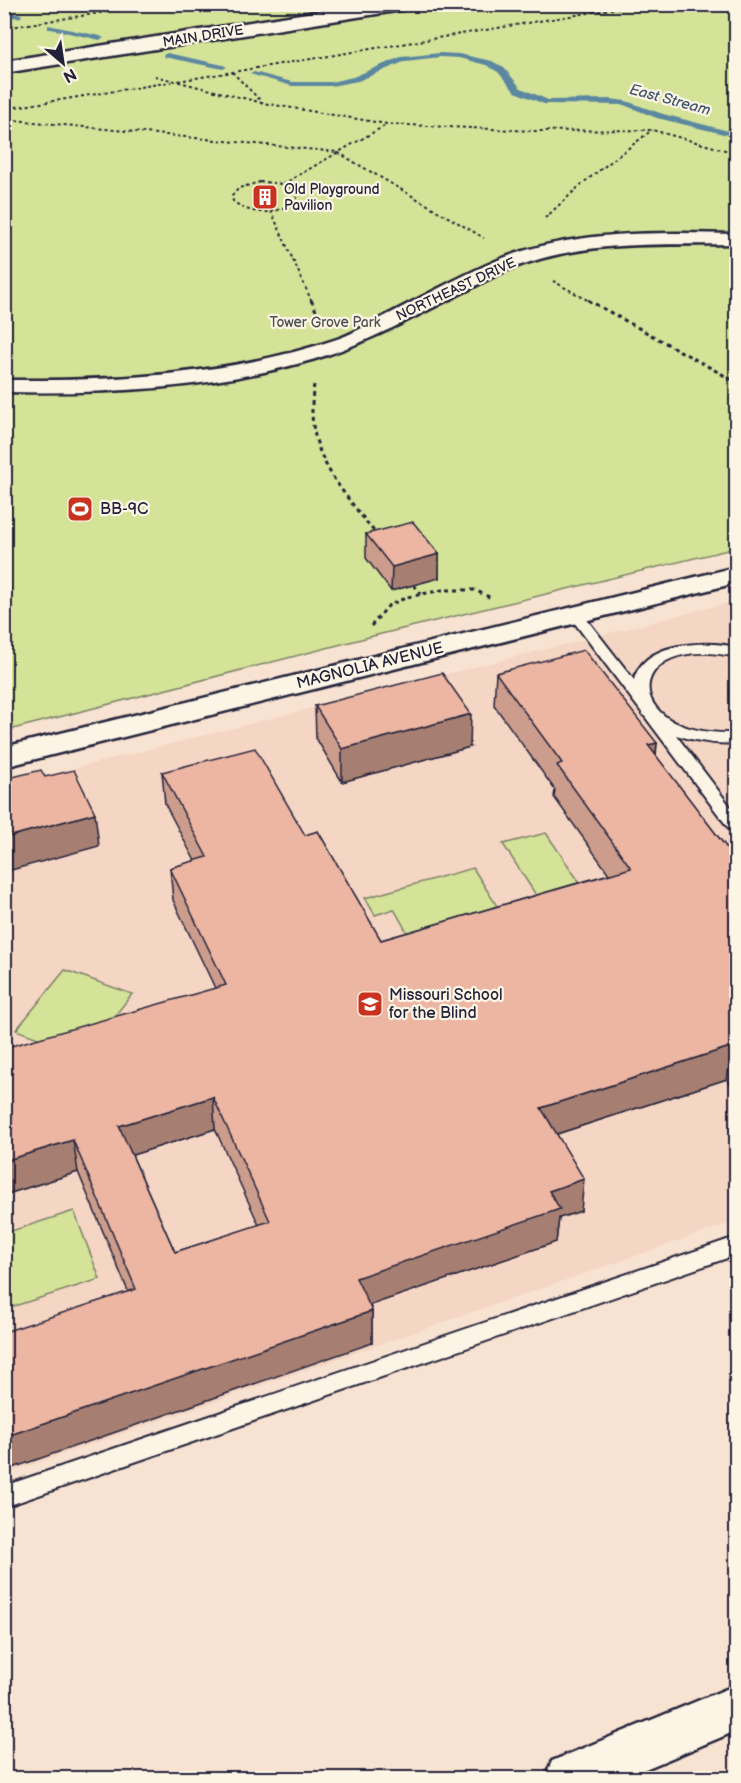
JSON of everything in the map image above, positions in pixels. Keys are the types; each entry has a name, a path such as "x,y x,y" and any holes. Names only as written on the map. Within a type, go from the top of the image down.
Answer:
{"street":[{"name":"MAIN DRIVE","path":"4,67 402,4"},
{"name":"NORTHEAST DRIVE","path":"4,386 76,388 150,385 211,377 268,364 350,340 516,260 586,244 689,238 736,239"},
{"name":"MAGNOLIA AVENUE","path":"4,757 736,575"},
{"path":"569,1779 736,1708"}],"lane":[{"path":"576,615 736,826"},
{"path":"736,652 712,647 671,653 657,660 645,671 641,678 640,695 645,706 654,716 684,733 701,737 736,738"},
{"path":"4,1497 736,1246"}],"path":[{"path":"4,28 157,4"},
{"path":"4,109 642,4"},
{"path":"232,72 263,103"},
{"path":"153,76 263,103 387,124 534,131 652,130 736,153"},
{"path":"4,119 337,152 489,241 516,260 736,382"},
{"path":"283,184 297,194 297,200 284,208 253,211 243,209 233,201 235,191 250,184 270,182 283,184 387,124"},
{"path":"516,260 528,236 563,200 652,130"},
{"path":"414,585 421,594"},
{"path":"371,626 389,605 421,594 442,590 475,590 492,598"}],"shaded area":[{"name":"Missouri School for the Blind","path":"736,601 736,1221 5,1474 5,786"}],"green space":[{"name":"Tower Grove Park","path":"5,5 736,5 736,548 373,636 5,731"},
{"path":"546,833 589,896 545,909 503,844"},
{"path":"473,868 497,906 483,911 418,952 394,909 375,915 365,898"},
{"path":"65,970 132,994 84,1055 16,1030"},
{"path":"74,1211 100,1279 5,1309 5,1233"}],"building":[{"path":"413,522 439,554 392,567 366,534"},
{"name":"Missouri School for the Blind","path":"584,650 657,743 648,745 736,860 736,1052 733,1046 541,1108 584,1179 549,1191 560,1209 356,1278 372,1311 4,1437 4,1332 136,1289 73,1140 4,1161 4,1048 226,985 170,868 207,857 162,772 255,748 305,835 318,831 381,940 631,868 557,765 562,763 496,673","holes":["213,1097 270,1221 175,1252 119,1126"]},
{"path":"442,673 471,714 342,749 315,706"},
{"path":"41,770 45,777 74,770 95,813 4,838 4,779"}],"waterway":[{"name":"East Stream","path":"4,13 18,16"},
{"name":"East Stream","path":"51,27 100,38"},
{"name":"East Stream","path":"167,55 223,67"},
{"name":"East Stream","path":"254,74 292,84 331,84 355,79 404,59 440,55 459,56 489,63 501,70 518,90 547,102 626,103 660,116 736,135"}],"place":[{"name":"Old Playground Pavilion","path":"265,197"},
{"name":"BB-9C","path":"80,509"},
{"name":"Missouri School for the Blind","path":"370,1004"}]}
